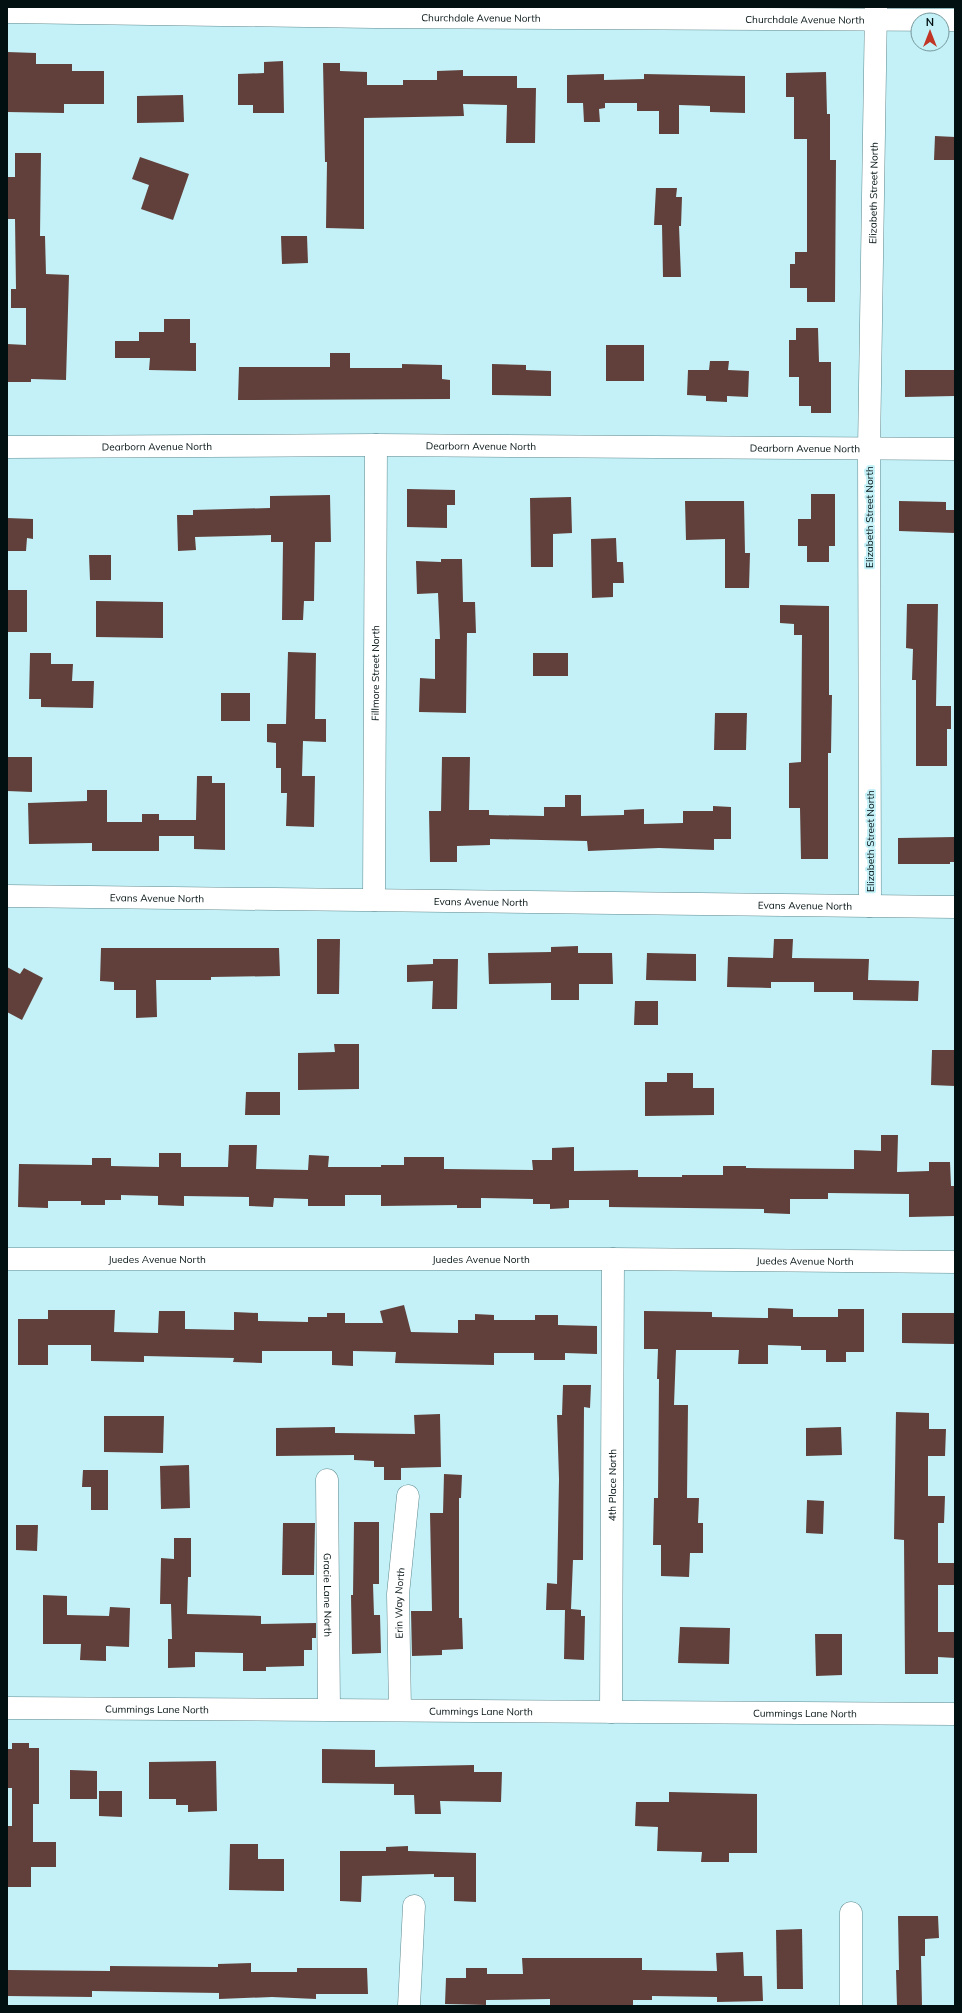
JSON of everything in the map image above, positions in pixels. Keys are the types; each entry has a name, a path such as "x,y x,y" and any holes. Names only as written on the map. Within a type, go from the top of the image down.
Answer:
{"street":[{"name":"Churchdale Avenue North","path":"7,12 876,13 955,20"},
{"name":"Elizabeth Street North","path":"870,906 869,449 876,13"},
{"name":"Dearborn Avenue North","path":"7,447 376,445 955,449"},
{"name":"Fillmore Street North","path":"374,900 376,445"},
{"name":"Evans Avenue North","path":"7,896 955,907"},
{"name":"Juedes Avenue North","path":"7,1259 955,1262"},
{"name":"4th Place North","path":"611,1712 613,1260"},
{"name":"Gracie Lane North","path":"327,1480 329,1709"},
{"name":"Erin Way North","path":"400,1710 398,1594 408,1496"},
{"name":"Cummings Lane North","path":"7,1708 955,1714"},
{"path":"409,2006 414,1906"},
{"path":"851,1913 851,2006"}],"building":[{"path":"7,52 36,53 36,64 72,64 72,71 104,71 104,104 64,104 64,113 7,112"},
{"path":"283,61 284,113 253,113 253,105 238,105 238,74 264,73 264,62"},
{"path":"323,63 340,63 340,71 367,72 367,85 403,85 403,80 437,80 437,71 463,70 463,76 517,76 517,88 536,88 535,143 506,143 507,105 463,104 464,116 364,118 364,229 326,228 327,162 325,162"},
{"path":"826,72 827,114 830,114 830,160 836,160 835,302 807,302 807,288 790,288 790,264 795,264 795,252 807,252 807,139 794,139 794,97 786,97 786,73"},
{"path":"604,74 604,80 644,79 644,74 745,76 745,113 710,112 710,106 679,105 679,134 659,134 659,111 637,111 637,103 605,103 605,108 599,109 600,122 584,122 583,103 567,103 567,75"},
{"path":"183,95 184,122 137,123 137,96"},
{"path":"935,136 955,137 955,160 934,160"},
{"path":"15,153 41,153 40,236 45,236 46,274 69,275 66,380 31,379 31,382 7,382 7,344 26,345 26,308 11,308 11,289 16,289 15,219 7,219 7,177 15,177"},
{"path":"140,157 189,174 173,220 141,209 149,185 132,179"},
{"path":"656,188 677,188 676,197 682,197 681,226 679,226 681,277 663,277 662,225 654,225"},
{"path":"281,236 307,236 308,263 282,264"},
{"path":"164,319 190,319 190,343 196,343 196,371 149,370 150,358 115,358 115,341 139,341 139,332 164,332"},
{"path":"796,328 818,328 819,362 831,362 831,413 811,413 811,406 799,406 799,377 789,377 789,340 796,340"},
{"path":"606,345 644,345 644,381 606,381"},
{"path":"330,353 350,353 350,368 402,368 402,364 442,365 442,379 450,380 450,399 238,400 239,367 330,367"},
{"path":"710,361 729,361 728,370 749,371 748,397 727,396 727,402 706,401 706,396 687,395 688,370 709,370"},
{"path":"492,364 526,365 526,370 551,371 551,396 492,395"},
{"path":"905,370 955,370 955,396 905,397"},
{"path":"407,489 455,490 455,505 447,505 447,528 407,527"},
{"path":"811,494 835,494 835,546 829,546 829,562 807,562 807,546 798,546 798,519 811,519"},
{"path":"330,495 331,542 315,542 314,601 304,601 303,620 282,620 283,542 271,542 271,535 195,537 196,550 178,551 177,515 193,515 193,510 270,508 270,496"},
{"path":"571,497 572,533 553,534 553,567 531,567 530,498"},
{"path":"685,501 744,501 745,553 750,553 749,588 725,588 725,539 686,540"},
{"path":"899,501 946,502 946,510 955,510 955,533 899,531"},
{"path":"7,518 33,519 33,539 27,538 26,551 7,551"},
{"path":"616,538 617,562 623,562 624,583 613,583 613,597 592,598 591,539"},
{"path":"89,555 111,555 111,580 90,580"},
{"path":"441,559 462,559 463,602 475,602 476,633 467,633 466,713 419,712 420,678 435,679 435,639 440,639 438,593 417,594 416,561 441,562"},
{"path":"7,590 27,590 27,632 7,632"},
{"path":"96,601 163,602 163,638 96,637"},
{"path":"907,604 938,604 936,706 951,706 951,729 947,729 947,766 916,766 916,680 912,680 913,649 906,648"},
{"path":"780,605 829,606 829,695 832,695 831,753 828,753 828,859 801,859 800,808 789,808 789,763 801,762 802,635 794,635 794,624 780,623"},
{"path":"288,652 316,653 315,719 326,719 326,742 303,741 302,776 315,776 314,827 286,826 287,793 281,793 281,768 276,768 276,743 267,742 267,724 286,724"},
{"path":"30,653 51,653 51,664 73,664 72,681 94,681 93,708 41,707 41,699 29,699"},
{"path":"533,653 568,653 568,676 533,676"},
{"path":"221,693 250,693 250,721 221,721"},
{"path":"715,713 747,713 746,750 714,750"},
{"path":"7,757 32,757 32,792 7,791"},
{"path":"442,757 470,757 469,810 489,810 489,815 544,816 544,807 565,807 565,795 581,795 581,816 624,815 624,810 644,809 644,824 683,823 683,811 713,811 713,806 731,807 731,839 714,839 714,850 659,848 588,851 587,841 490,839 490,845 457,846 457,862 430,862 429,811 441,811"},
{"path":"197,776 212,776 212,783 225,783 225,850 194,849 194,836 159,836 159,851 92,851 92,843 29,844 28,803 87,801 87,790 107,790 107,822 142,822 142,814 159,814 159,820 196,820"},
{"path":"955,837 955,862 950,862 950,864 898,864 898,838"},
{"path":"317,939 340,939 339,994 317,994"},
{"path":"774,939 793,939 792,958 869,959 868,980 919,981 918,1001 853,1000 853,992 814,992 814,982 771,982 771,988 727,987 728,957 773,958"},
{"path":"578,946 578,953 612,953 613,984 579,984 579,1000 551,1000 551,983 489,984 488,953 551,952 551,947"},
{"path":"101,948 279,948 280,976 211,977 211,980 156,980 157,1017 136,1018 136,990 114,990 114,982 100,981"},
{"path":"647,953 696,954 696,981 646,980"},
{"path":"433,959 458,959 457,1009 432,1009 433,981 407,982 407,965 433,964"},
{"path":"7,967 20,974 24,968 43,978 22,1020 7,1012"},
{"path":"635,1001 658,1001 658,1025 634,1025"},
{"path":"334,1044 359,1044 359,1089 298,1090 298,1053 335,1052"},
{"path":"932,1050 955,1050 955,1086 931,1085"},
{"path":"667,1073 693,1073 693,1088 714,1088 714,1115 645,1116 645,1082 667,1082"},
{"path":"246,1092 280,1092 280,1115 245,1115"},
{"path":"881,1135 898,1135 897,1172 929,1171 929,1162 950,1162 951,1186 955,1186 955,1216 909,1217 909,1194 828,1193 828,1199 790,1199 790,1214 764,1213 764,1209 609,1207 609,1200 569,1200 569,1208 550,1209 550,1204 533,1204 533,1199 481,1198 481,1208 457,1208 457,1205 381,1206 381,1195 345,1195 345,1206 308,1206 308,1199 274,1198 273,1207 249,1206 249,1197 184,1196 184,1206 158,1205 158,1196 121,1195 121,1200 105,1200 105,1205 81,1205 81,1201 48,1201 48,1208 18,1207 19,1164 92,1165 92,1158 111,1158 111,1166 159,1167 159,1153 181,1153 181,1167 228,1167 229,1145 257,1145 256,1169 308,1170 309,1155 329,1156 328,1167 381,1167 381,1165 404,1165 404,1157 444,1157 444,1169 533,1170 532,1160 552,1160 552,1148 574,1147 574,1171 638,1170 638,1177 682,1177 682,1175 723,1175 723,1166 746,1166 746,1168 854,1169 854,1150 881,1151"},
{"path":"404,1305 411,1332 458,1333 458,1320 475,1320 475,1314 494,1315 494,1320 535,1320 535,1315 558,1315 558,1325 597,1326 597,1354 565,1353 565,1360 534,1360 534,1353 494,1353 494,1365 395,1363 396,1352 353,1351 353,1366 332,1365 332,1351 262,1351 262,1363 233,1362 234,1358 144,1356 144,1362 91,1361 91,1345 48,1345 48,1365 18,1365 18,1319 48,1319 48,1310 115,1310 114,1332 158,1333 159,1311 185,1311 185,1329 234,1330 234,1312 258,1313 258,1321 308,1322 308,1317 327,1317 327,1313 345,1313 345,1323 383,1323 380,1311"},
{"path":"768,1308 793,1309 793,1317 838,1317 838,1309 864,1309 864,1352 846,1352 846,1362 826,1362 826,1350 801,1350 801,1346 768,1345 768,1364 738,1364 739,1350 676,1350 674,1405 688,1405 687,1498 699,1498 698,1523 703,1523 703,1553 690,1553 689,1577 661,1576 661,1545 653,1545 654,1498 658,1498 658,1349 644,1349 644,1311 712,1312 712,1317 768,1318"},
{"path":"902,1313 955,1313 955,1344 902,1343"},
{"path":"563,1385 591,1385 590,1408 584,1407 583,1560 573,1560 571,1609 581,1610 581,1616 585,1616 584,1660 564,1659 565,1610 546,1610 547,1583 557,1584 559,1479 557,1415 562,1415"},
{"path":"896,1412 929,1413 929,1429 946,1429 945,1456 928,1456 928,1496 945,1496 944,1523 938,1523 938,1563 955,1563 955,1585 938,1585 938,1632 955,1632 955,1658 938,1657 938,1674 905,1674 904,1540 894,1539"},
{"path":"440,1414 441,1467 401,1468 401,1480 384,1480 384,1467 374,1467 374,1461 354,1460 354,1455 276,1456 276,1428 335,1427 335,1433 415,1434 414,1415"},
{"path":"104,1416 164,1416 163,1453 104,1452"},
{"path":"841,1427 842,1455 806,1456 806,1428"},
{"path":"189,1465 190,1508 161,1509 160,1466"},
{"path":"83,1470 108,1470 108,1510 91,1510 91,1487 82,1487"},
{"path":"444,1474 462,1475 461,1498 459,1498 459,1618 462,1618 463,1649 442,1650 442,1655 412,1656 411,1611 432,1611 430,1513 443,1513"},
{"path":"807,1500 824,1501 823,1534 806,1533"},
{"path":"354,1522 379,1522 379,1584 373,1584 374,1615 380,1615 381,1653 352,1654 351,1595 353,1595"},
{"path":"283,1523 315,1523 314,1575 282,1575"},
{"path":"16,1525 38,1525 37,1551 16,1550"},
{"path":"174,1538 191,1538 191,1577 188,1577 187,1614 261,1616 261,1624 316,1623 316,1638 312,1638 312,1650 304,1650 304,1666 266,1667 266,1671 243,1671 243,1653 195,1652 195,1667 168,1668 168,1639 172,1639 171,1604 160,1604 161,1558 174,1559"},
{"path":"43,1595 67,1596 67,1615 109,1616 110,1607 130,1608 129,1647 106,1646 106,1661 80,1660 81,1644 43,1644"},
{"path":"680,1627 730,1628 729,1664 678,1663"},
{"path":"815,1634 842,1634 842,1675 816,1676"},
{"path":"12,1743 29,1743 29,1748 39,1748 39,1804 33,1804 33,1842 56,1842 56,1867 31,1867 31,1887 7,1887 7,1826 12,1826 12,1788 7,1788 7,1749 12,1749"},
{"path":"322,1749 375,1750 375,1767 474,1765 474,1772 502,1772 501,1802 440,1801 441,1814 415,1814 414,1795 394,1795 394,1784 322,1783"},
{"path":"216,1761 217,1811 188,1812 188,1805 176,1805 176,1799 149,1799 149,1762"},
{"path":"70,1770 97,1771 97,1799 70,1799"},
{"path":"99,1791 122,1791 122,1817 99,1816"},
{"path":"669,1792 757,1794 757,1853 729,1853 729,1862 701,1862 702,1852 657,1851 658,1827 635,1826 636,1802 669,1802"},
{"path":"230,1844 258,1844 258,1859 284,1859 284,1891 229,1890"},
{"path":"408,1846 408,1851 476,1853 476,1902 454,1901 454,1877 434,1877 434,1874 362,1876 361,1902 340,1901 340,1851 386,1851 386,1847"},
{"path":"898,1916 938,1916 939,1938 925,1939 925,1956 921,1956 922,2006 897,2006 896,1970 899,1970"},
{"path":"802,1929 803,1989 777,1989 776,1930"},
{"path":"743,1952 744,1976 762,1976 763,2001 717,2002 717,1997 652,1996 652,2000 633,2000 633,2006 550,2005 550,1999 486,2000 486,2005 445,2004 446,1978 466,1978 466,1968 487,1968 487,1974 523,1974 522,1958 642,1958 642,1970 717,1971 716,1953"},
{"path":"251,1963 251,1972 297,1972 297,1968 367,1968 368,1994 316,1994 316,1999 272,1997 219,1999 219,1993 92,1991 92,1997 7,1996 7,1970 110,1971 110,1966 218,1967 218,1964"}]}
